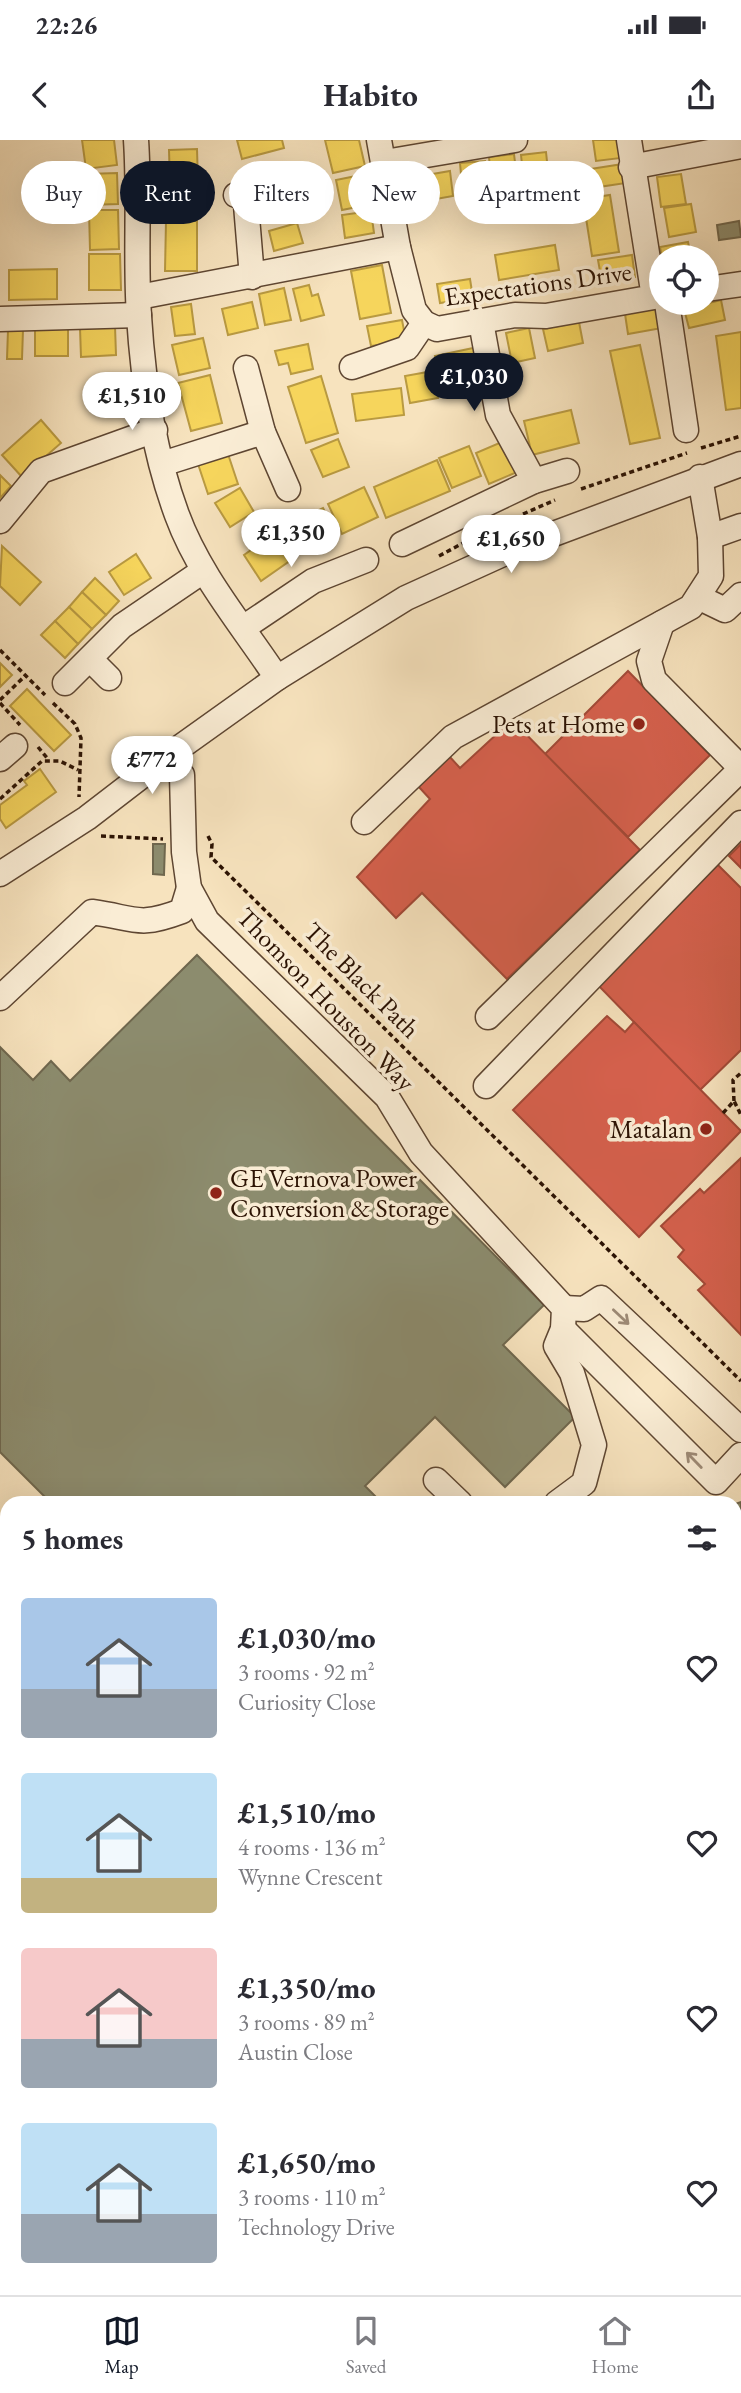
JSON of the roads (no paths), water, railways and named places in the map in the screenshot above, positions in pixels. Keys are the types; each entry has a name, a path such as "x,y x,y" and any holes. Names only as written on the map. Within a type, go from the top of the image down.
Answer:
{"street":[{"path":"136,140 139,306 162,464 177,515 203,571 277,678"},
{"path":"382,151 515,140"},
{"name":"Expectations Drive","path":"629,140 631,167 649,246"},
{"path":"631,167 741,146"},
{"name":"Expectations Drive","path":"382,151 398,247 414,310 424,323 437,329 514,315 546,316 649,301"},
{"path":"245,224 252,277"},
{"path":"0,319 139,306 252,277 398,247"},
{"path":"719,287 741,284"},
{"path":"664,315 686,430"},
{"path":"481,321 498,415 534,481"},
{"path":"352,367 407,348 424,323"},
{"path":"246,368 262,432 288,489"},
{"path":"0,521 41,471 155,429"},
{"path":"162,464 262,432"},
{"path":"0,874 87,818 277,678 406,598 516,548 700,477 741,464"},
{"path":"402,544 534,481 567,471"},
{"path":"364,822 453,737 691,607 711,576 710,537 700,477"},
{"path":"710,537 741,526"},
{"path":"243,628 313,581 366,560"},
{"path":"65,683 122,626 203,571"},
{"path":"698,597 725,610 741,594"},
{"path":"488,1017 741,769 654,680 649,661 662,623"},
{"path":"90,659 109,678"},
{"name":"Thomson Houston Way","path":"165,758 182,775 183,837 189,888 207,921 387,1097 421,1153 564,1319 716,1482 741,1455"},
{"path":"486,1086 741,822"},
{"path":"0,998 92,912 134,922 154,922 182,911 189,888"},
{"path":"566,1496 584,1483 594,1445 572,1373 556,1346 564,1319 601,1298 741,1430"},
{"path":"436,1480 453,1496"}],"place":[{"name":"Pets at Home","path":"639,724"},
{"name":"Matalan","path":"706,1129"},
{"name":"GE Vernova Power Conversion & Storage","path":"216,1193"}]}
